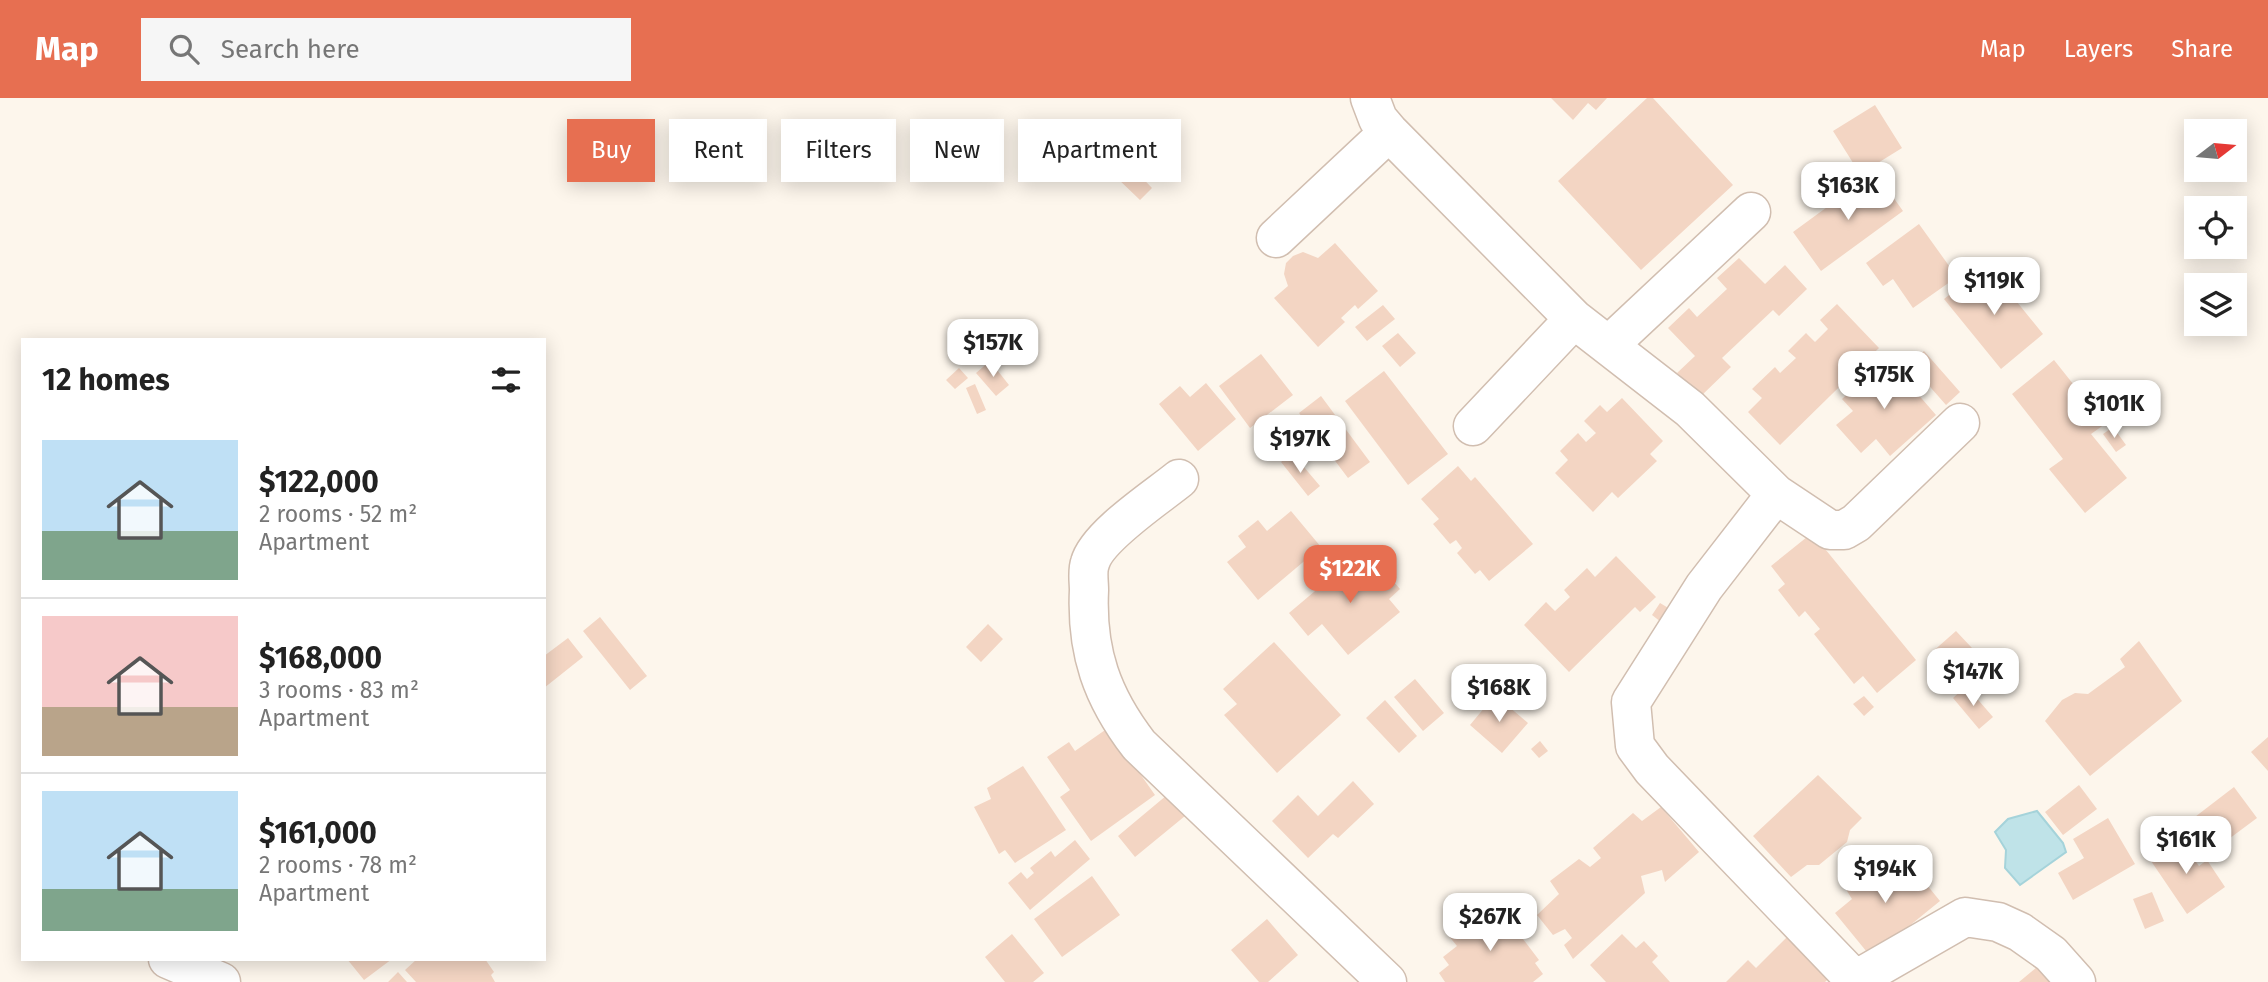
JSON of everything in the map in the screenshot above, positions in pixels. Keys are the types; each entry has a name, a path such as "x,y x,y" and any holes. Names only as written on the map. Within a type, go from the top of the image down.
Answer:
{"street":[{"path":"1370,98 1378,119 1389,132 1574,319 1690,409 1776,494 1830,530 1844,530 1960,422"},
{"path":"1276,238 1389,132"},
{"path":"1609,345 1751,212"},
{"path":"1473,426 1574,319"},
{"path":"1180,479 1118,526 1090,562 1088,612 1093,661 1121,722 1139,745 1387,982"},
{"path":"1776,494 1704,587 1631,702 1635,746 1652,769 1853,981 1965,917 1998,922 2020,932 2051,954 2076,982"},
{"path":"174,961 221,982"}],"water":[{"path":"2037,811 2063,843 2066,852 2020,885 2005,868 2006,850 1995,832 2008,819"}],"building":[{"path":"1551,98 1607,98 1596,110 1588,103 1573,120"},
{"path":"1647,98 1653,98 1733,185 1641,270 1558,181"},
{"path":"1875,105 1902,148 1860,174 1833,131"},
{"path":"1875,172 1903,211 1821,271 1793,232"},
{"path":"1121,182 1146,182 1152,188 1140,200"},
{"path":"1919,224 1957,277 1913,308 1893,279 1883,286 1866,263"},
{"path":"1335,243 1378,291 1358,309 1355,305 1341,318 1345,322 1318,347 1274,298 1288,286 1284,274 1286,263 1293,256 1303,252 1318,258"},
{"path":"1739,258 1765,284 1785,265 1807,289 1779,316 1773,310 1722,358 1731,367 1700,397 1677,373 1695,356 1668,328 1689,308 1697,317 1727,289 1717,278"},
{"path":"1987,265 2043,334 2001,369 1944,299"},
{"path":"1837,304 1879,348 1780,445 1748,412 1762,398 1752,389 1775,367 1780,373 1796,358 1788,351 1806,333 1815,342 1828,329 1820,320"},
{"path":"1383,305 1395,319 1367,341 1355,327"},
{"path":"1398,333 1416,353 1400,367 1382,346"},
{"path":"972,341 979,344 982,351 979,358 972,361 965,358 962,351 965,344"},
{"path":"1924,351 1960,392 1946,405 1910,364"},
{"path":"1261,354 1293,395 1250,428 1219,386"},
{"path":"2054,360 2105,424 2091,434 2127,478 2085,513 2049,469 2063,459 2012,394"},
{"path":"990,361 1009,385 996,396 976,373"},
{"path":"1882,362 1891,373 1896,369 1936,415 1890,456 1876,439 1861,453 1836,425 1853,411 1842,399"},
{"path":"959,368 968,378 955,389 946,380"},
{"path":"1384,371 1448,454 1408,485 1345,401"},
{"path":"1206,383 1236,419 1198,451 1159,404 1180,386 1190,397"},
{"path":"975,384 986,410 977,414 966,388"},
{"path":"1321,396 1370,462 1348,478 1299,413"},
{"path":"1622,398 1663,441 1650,454 1657,461 1618,498 1612,492 1593,512 1555,473 1568,460 1560,451 1578,433 1586,442 1596,433 1584,421 1600,405 1607,412"},
{"path":"2113,427 2126,445 2116,452 2103,434"},
{"path":"1292,453 1320,486 1308,496 1281,462"},
{"path":"1458,466 1471,481 1475,477 1533,544 1489,581 1480,570 1475,574 1457,553 1462,548 1456,540 1450,544 1433,524 1439,519 1421,499"},
{"path":"1291,511 1321,547 1258,600 1227,562 1246,547 1238,536 1258,520 1267,531"},
{"path":"1812,533 1916,660 1877,693 1863,676 1854,684 1814,634 1820,629 1805,611 1799,617 1778,590 1785,584 1771,566"},
{"path":"1616,556 1656,597 1640,612 1635,607 1569,672 1524,625 1546,602 1555,611 1570,597 1564,590 1587,568 1595,577"},
{"path":"1353,559 1363,571 1375,560 1400,589 1389,599 1400,612 1348,655 1322,624 1308,636 1289,613"},
{"path":"1660,603 1670,609 1661,622 1652,615"},
{"path":"600,617 647,676 630,690 583,631"},
{"path":"988,624 1003,639 981,662 966,647"},
{"path":"1956,631 1972,648 1961,658 1953,648 1939,662 1931,653"},
{"path":"568,638 583,657 546,686 546,654"},
{"path":"2139,641 2182,701 2090,776 2045,721 2062,700 2075,693 2088,694 2125,667 2120,659"},
{"path":"1274,642 1341,715 1277,773 1224,715 1237,704 1223,689"},
{"path":"1415,679 1444,713 1423,731 1394,697"},
{"path":"1966,686 1993,717 1979,729 1953,698"},
{"path":"1495,695 1528,723 1502,753 1470,725"},
{"path":"1864,696 1874,707 1864,716 1853,704"},
{"path":"1385,700 1417,736 1399,753 1366,718"},
{"path":"1108,728 1155,795 1091,841 1060,797 1070,790 1047,757 1069,742 1075,751"},
{"path":"2268,737 2268,771 2251,752"},
{"path":"1540,741 1548,751 1539,758 1531,749"},
{"path":"1023,766 1066,830 1015,863 1005,850 999,854 974,807 991,799 987,788"},
{"path":"1818,775 1862,818 1850,830 1847,842 1819,865 1807,865 1791,877 1753,836"},
{"path":"1353,781 1374,804 1338,838 1333,834 1308,858 1272,821 1298,795 1318,816"},
{"path":"2079,785 2097,809 2063,835 2045,812"},
{"path":"2234,787 2257,818 2214,850 2191,820"},
{"path":"1167,795 1185,816 1135,857 1118,836"},
{"path":"1661,807 1699,852 1665,882 1662,870 1641,876 1645,893 1573,959 1564,945 1572,938 1565,929 1553,935 1537,915 1559,894 1550,881 1579,859 1590,867 1601,858 1593,848 1633,813 1642,821"},
{"path":"2108,818 2135,864 2073,900 2058,873 2084,858 2073,839"},
{"path":"2178,837 2199,866 2207,860 2225,887 2187,914 2149,858"},
{"path":"1075,840 1090,859 1030,910 1008,883 1021,872 1027,879 1034,873 1030,868 1051,851 1055,857"},
{"path":"1905,858 1940,901 1871,957 1835,913 1852,899 1847,891 1851,881 1877,865 1889,870"},
{"path":"1092,876 1120,915 1062,957 1034,919"},
{"path":"2152,892 2164,921 2145,929 2133,899"},
{"path":"1501,910 1539,960 1535,963 1543,974 1533,982 1445,982 1439,973 1449,965 1443,957 1457,946 1448,935 1479,911 1487,921"},
{"path":"1267,919 1298,955 1268,982 1259,982 1231,950"},
{"path":"1012,934 1044,973 1033,982 1005,982 985,957"},
{"path":"1622,934 1636,948 1644,941 1658,956 1652,962 1670,982 1606,982 1590,965"},
{"path":"1789,935 1831,976 1825,982 1726,982 1748,960 1756,968"},
{"path":"349,961 389,961 364,980"},
{"path":"415,961 486,961 494,972 491,975 495,982 416,982 405,970"},
{"path":"2043,962 2059,982 2019,982"},
{"path":"398,972 407,982 388,982"}]}
